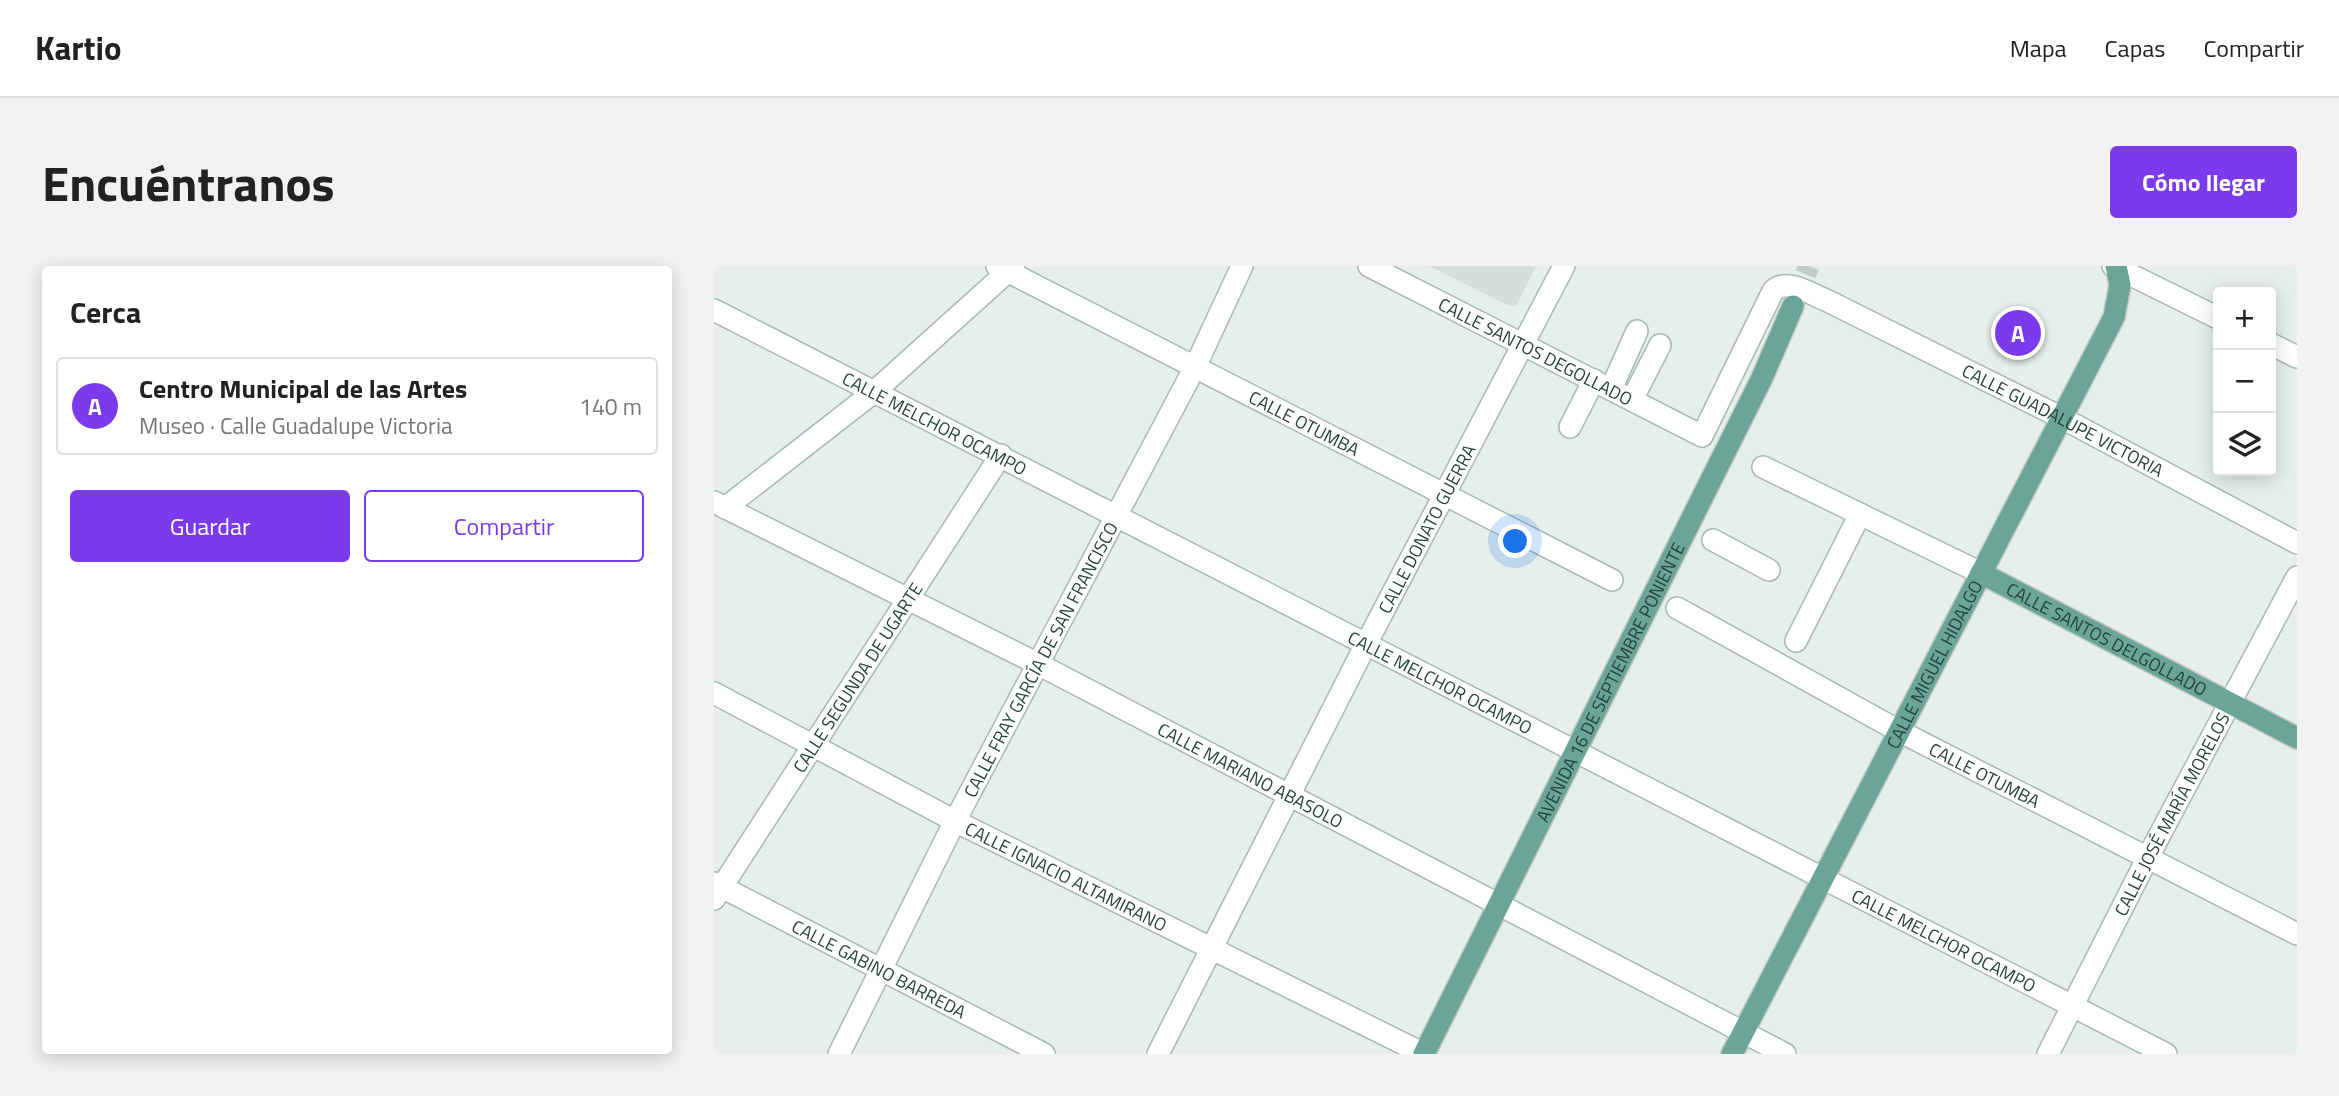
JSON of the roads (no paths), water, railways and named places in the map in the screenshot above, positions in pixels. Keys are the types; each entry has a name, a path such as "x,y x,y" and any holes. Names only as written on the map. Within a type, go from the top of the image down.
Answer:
{"main road":[{"name":"CALLE MIGUEL HIDALGO","path":"1732,1054 2114,317 2119,298 2115,267"},
{"name":"AVENIDA 16 DE SEPTIEMBRE PONIENTE","path":"1424,1054 1762,378 1793,306"},
{"name":"CALLE SANTOS DELGOLLADO","path":"1981,573 2297,738"}],"street":[{"name":"CALLE FRAY GARCÍA DE SAN FRANCISCO","path":"839,1054 955,821 1196,365 1242,266"},
{"name":"CALLE SANTOS DEGOLLADO","path":"1369,266 1702,436"},
{"name":"CALLE DONATO GUERRA","path":"1158,1054 1288,795 1564,266"},
{"path":"2115,267 2213,316"},
{"name":"CALLE OTUMBA","path":"1006,268 1612,580"},
{"path":"720,505 874,392 1006,268"},
{"name":"CALLE GUADALUPE VICTORIA","path":"1702,436 1776,287 1790,285 1828,301 2062,418 2297,543"},
{"name":"CALLE MELCHOR OCAMPO","path":"714,310 1001,455 1365,646 1576,751 2166,1054"},
{"path":"1570,427 1602,385 1637,331"},
{"path":"1632,400 1660,345"},
{"path":"2276,346 2297,357"},
{"name":"CALLE SEGUNDA DE UGARTE","path":"717,889 1001,455"},
{"name":"CALLE SANTOS DELGOLLADO","path":"1763,467 1981,573"},
{"name":"CALLE MARIANO ABASOLO","path":"720,505 1038,664 1785,1054"},
{"path":"1796,641 1860,514"},
{"path":"1713,540 1769,570"},
{"name":"CALLE JOSÉ MARÍA MORELOS","path":"2048,1054 2148,857 2297,577"},
{"name":"CALLE OTUMBA","path":"1677,608 1899,730 2297,934"},
{"name":"CALLE IGNACIO ALTAMIRANO","path":"714,693 955,821 1424,1054"},
{"name":"CALLE GABINO BARREDA","path":"717,889 1044,1054"}],"tunnel":[{"path":"1794,303 1809,266"}],"place":[{"name":"Centro Municipal de las Artes","path":"2018,333"}]}
